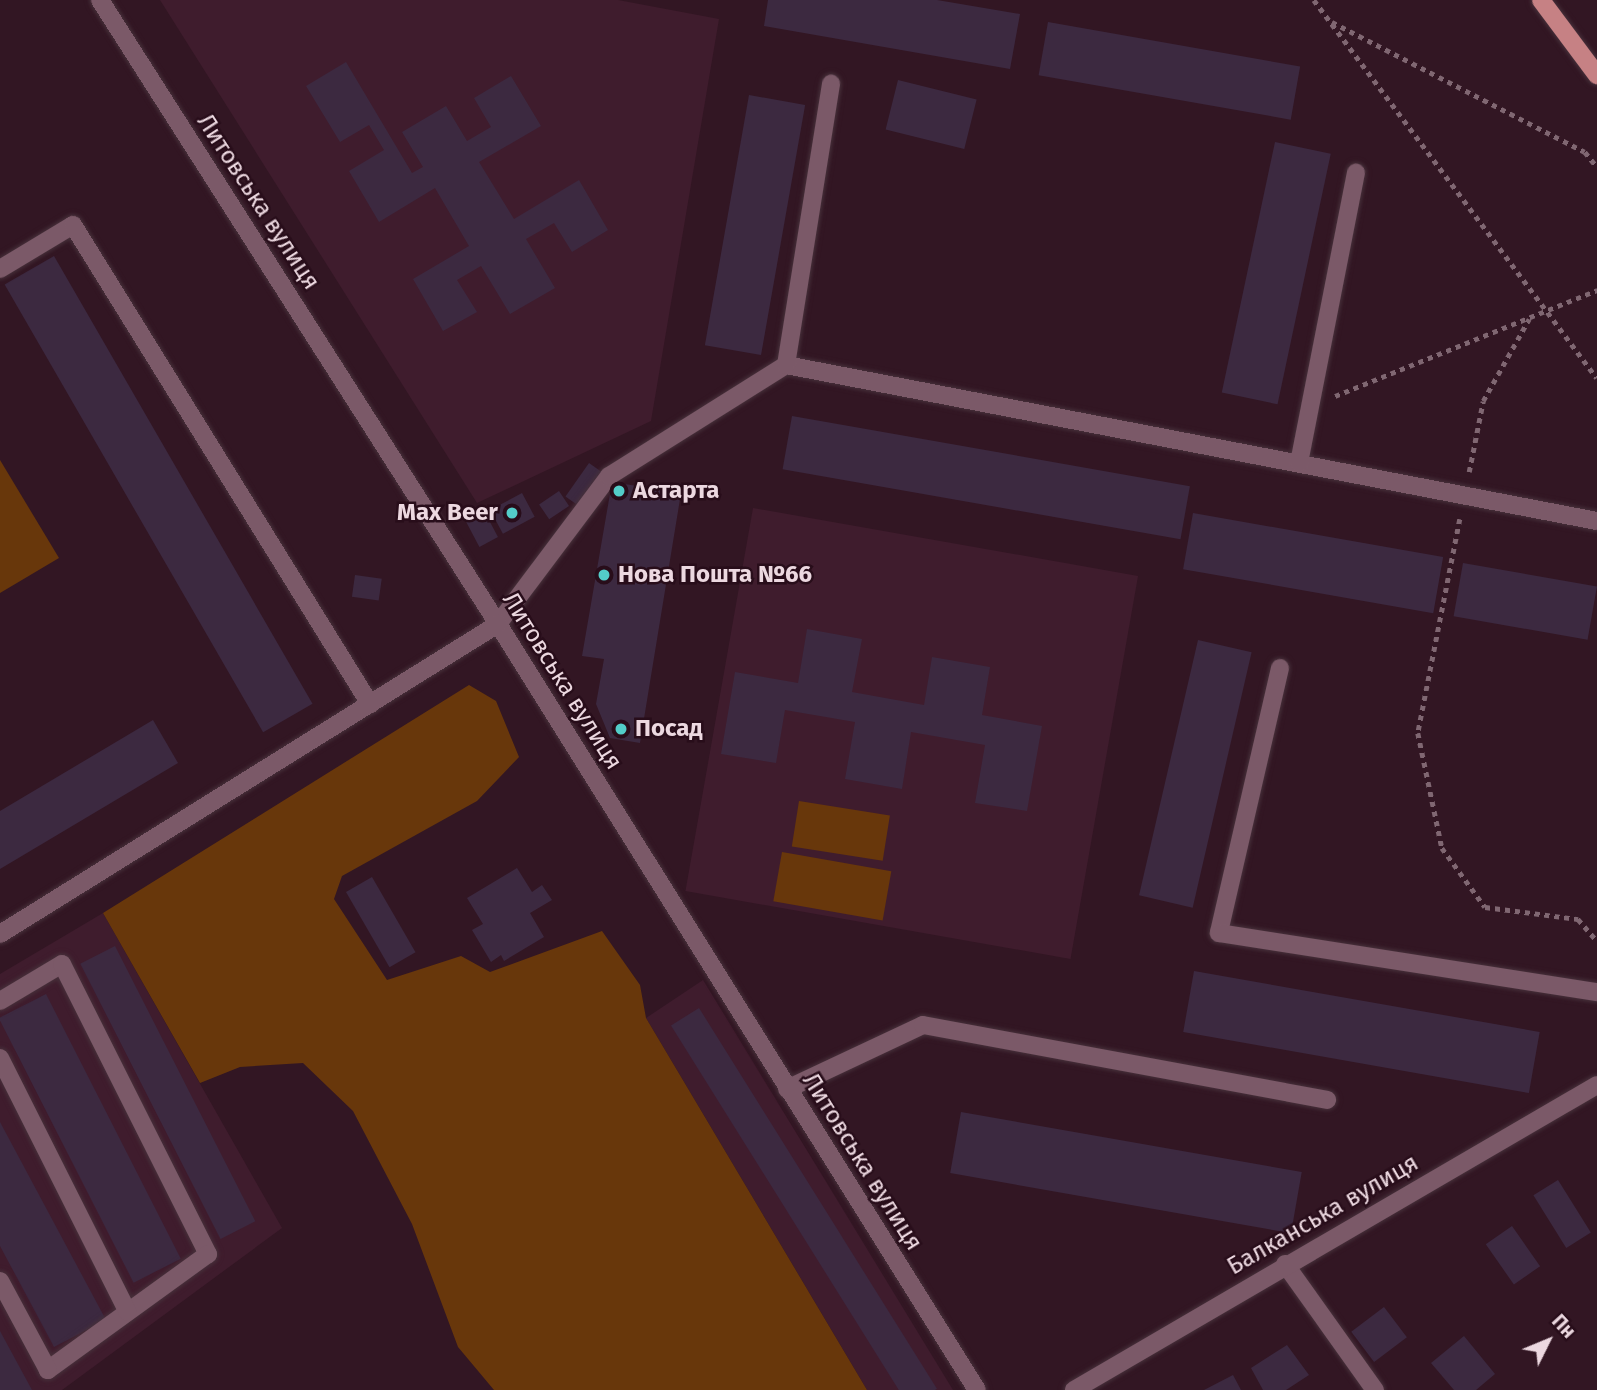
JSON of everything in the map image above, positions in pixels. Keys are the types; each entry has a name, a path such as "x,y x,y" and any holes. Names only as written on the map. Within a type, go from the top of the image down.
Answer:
{"main road":[{"path":"1541,0 1597,75"}],"street":[{"name":"Литовська вулиця","path":"100,0 498,624 977,1390"},
{"path":"786,365 831,84"},
{"path":"1299,463 1356,173"},
{"path":"0,269 74,225 370,704"},
{"path":"0,934 498,624 609,476 786,365 1597,521"},
{"path":"1280,668 1219,933 1597,992"},
{"path":"0,1001 62,964 208,1254 48,1370 0,1281"},
{"path":"787,1089 923,1025 1327,1100"},
{"path":"0,1058 128,1312"},
{"name":"Балканська вулиця","path":"1074,1390 1284,1264 1597,1085"},
{"path":"1284,1264 1375,1390"}],"path":[{"path":"1314,0 1597,378"},
{"path":"1330,21 1585,152 1597,167"},
{"path":"1310,406 1547,312 1597,289"},
{"path":"1529,319 1483,401 1418,733 1442,848 1485,907 1577,919 1597,941"}],"shaded area":[{"path":"160,0 618,0 719,19 651,421 477,503"},
{"path":"0,460 59,558 0,593"},
{"path":"753,508 1138,576 1071,959 685,891"},
{"path":"469,685 496,701 519,757 477,801 342,876 334,899 387,980 461,956 490,972 602,931 640,985 646,1018 867,1390 494,1390 458,1347 412,1224 353,1111 303,1063 240,1067 200,1083 103,913"},
{"path":"799,801 890,815 883,861 792,846"},
{"path":"782,852 891,871 883,921 773,901"},
{"path":"103,913 282,1228 62,1390 0,1390 0,974"},
{"path":"703,980 953,1390 867,1390 646,1018"}],"building":[{"path":"768,0 937,0 1020,14 1010,69 764,26"},
{"path":"1048,22 1300,66 1291,120 1039,75"},
{"path":"346,62 412,173 423,167 402,132 446,106 467,141 491,127 474,98 511,76 541,126 479,162 514,219 579,180 608,230 572,252 554,223 526,239 555,288 510,314 481,266 457,280 477,312 443,331 413,279 469,246 435,188 379,222 349,171 384,150 369,125 340,142 306,86"},
{"path":"898,80 977,100 964,149 886,129"},
{"path":"749,95 805,105 761,355 705,345"},
{"path":"1275,142 1331,154 1278,404 1222,392"},
{"path":"54,256 313,704 263,732 5,284"},
{"path":"792,416 1190,486 1180,539 783,469"},
{"path":"589,463 602,472 579,506 565,497"},
{"path":"612,482 681,493 640,743 610,738 596,704 604,659 582,656"},
{"path":"559,491 569,506 549,519 539,504"},
{"name":"Max Beer","path":"522,493 535,517 503,534 490,510"},
{"path":"482,507 498,537 479,547 463,517"},
{"path":"1193,513 1443,557 1433,613 1183,569"},
{"path":"1463,563 1597,587 1588,640 1454,616"},
{"path":"355,575 382,579 379,601 352,597"},
{"path":"807,629 862,639 852,692 924,705 932,657 990,667 982,715 1042,726 1027,811 975,803 985,745 911,732 902,789 845,779 855,722 785,710 776,763 721,754 735,672 798,683"},
{"path":"1198,640 1252,652 1193,908 1139,895"},
{"path":"153,720 178,763 0,869 0,811"},
{"path":"517,868 532,892 542,885 552,900 530,913 544,937 504,961 501,955 491,962 472,930 483,924 467,898"},
{"path":"372,877 416,952 390,967 346,892"},
{"path":"115,946 255,1221 221,1239 80,964"},
{"path":"1194,971 1540,1032 1529,1093 1183,1032"},
{"path":"46,994 181,1259 134,1283 0,1020 0,1017"},
{"path":"699,1008 937,1389 899,1390 671,1025"},
{"path":"961,1112 1302,1172 1291,1233 950,1173"},
{"path":"0,1122 106,1320 54,1347 0,1246"},
{"path":"1558,1180 1591,1233 1566,1248 1533,1195"},
{"path":"1512,1226 1540,1266 1514,1284 1486,1244"},
{"path":"1384,1307 1407,1337 1374,1362 1351,1332"},
{"path":"0,1331 32,1390 0,1390"},
{"path":"1464,1336 1495,1374 1476,1390 1454,1390 1431,1363"},
{"path":"1287,1345 1309,1375 1286,1390 1263,1390 1251,1368"},
{"path":"1233,1375 1241,1390 1204,1390"}],"place":[{"name":"Астарта","path":"619,491"},
{"name":"Max Beer","path":"512,513"},
{"name":"Нова Пошта №66","path":"604,575"},
{"name":"Посад","path":"621,729"}]}
